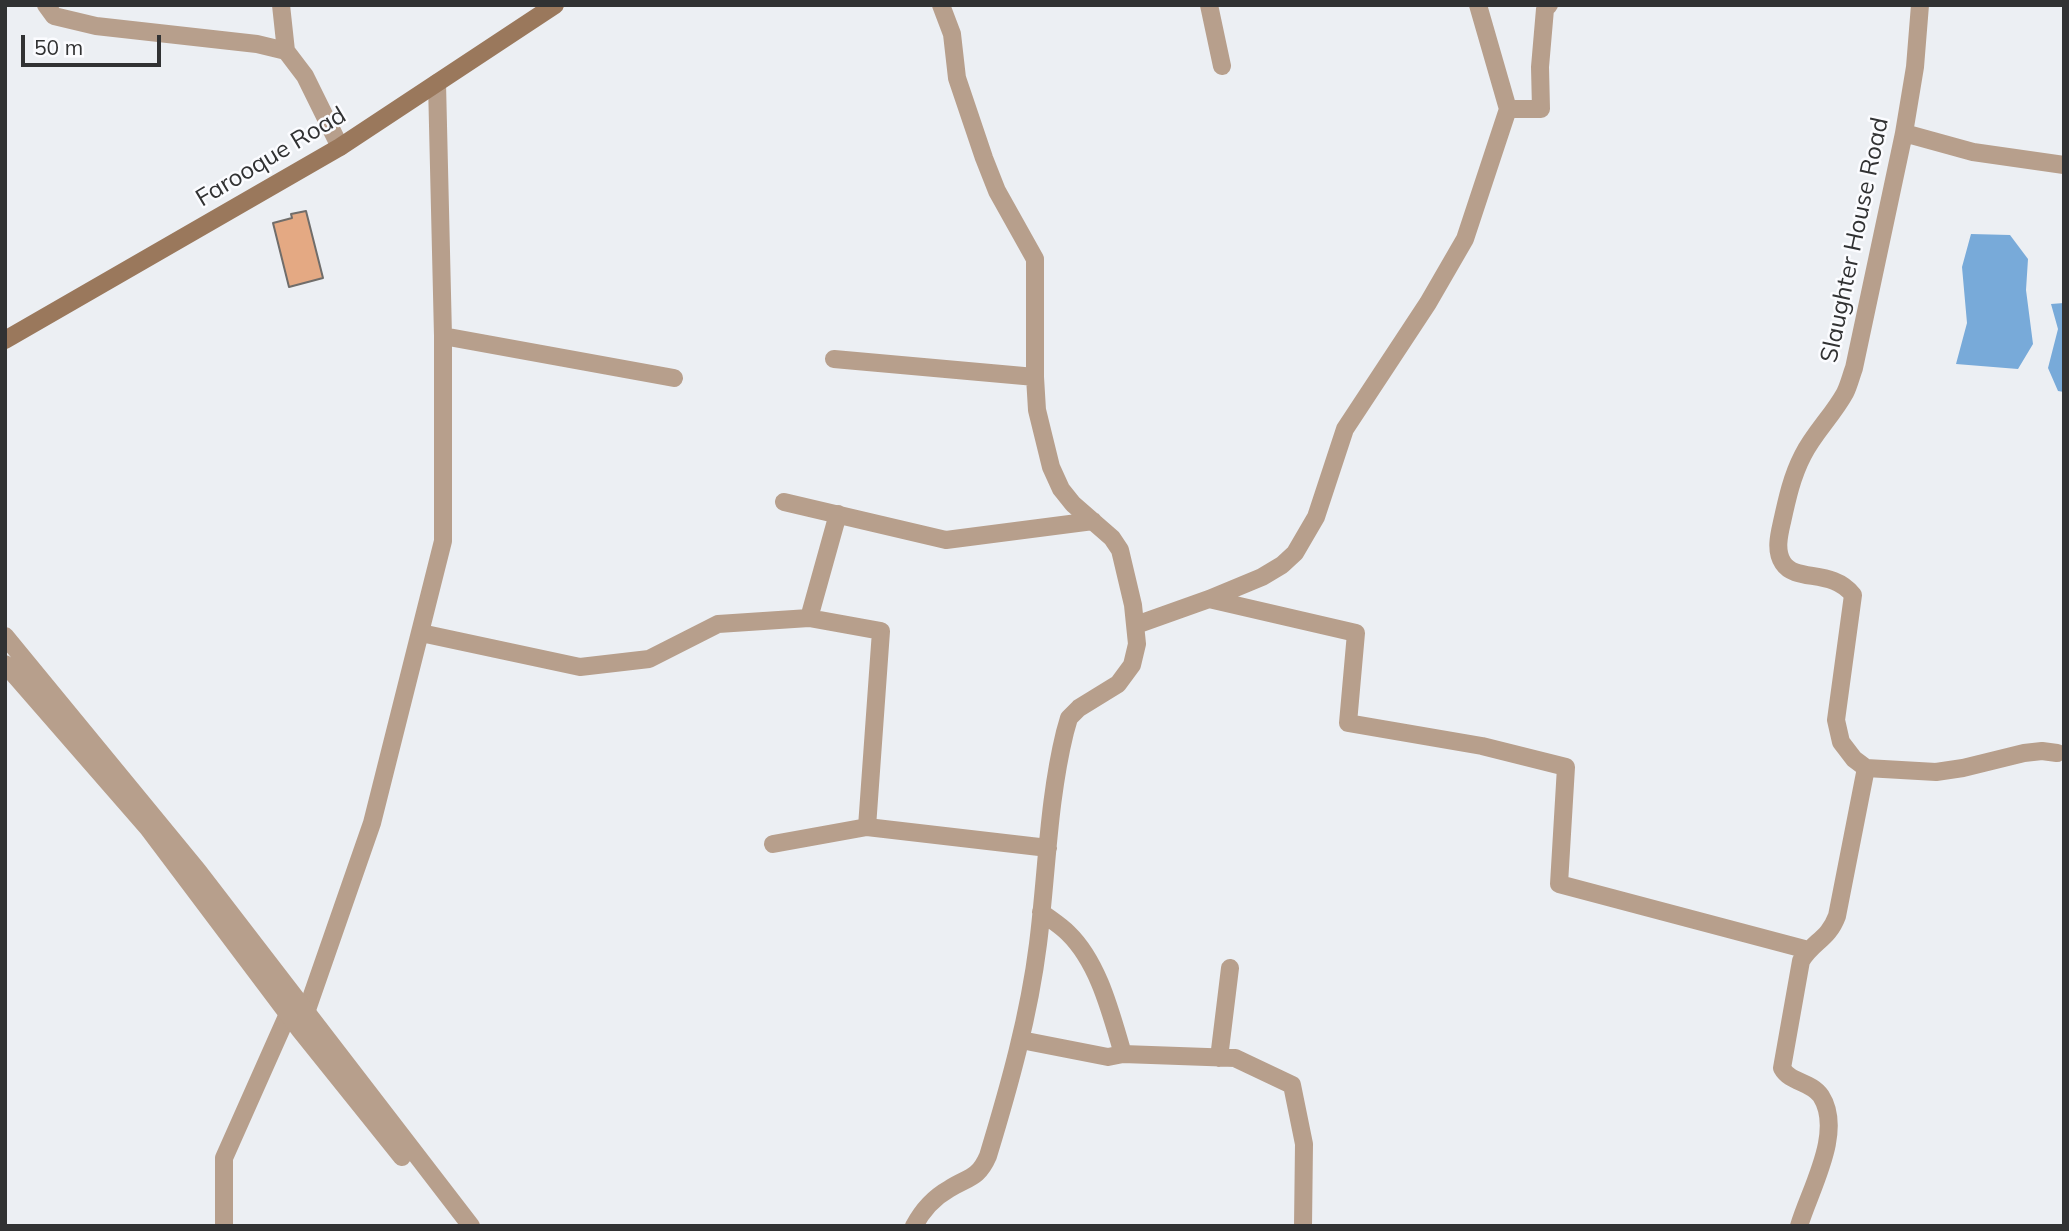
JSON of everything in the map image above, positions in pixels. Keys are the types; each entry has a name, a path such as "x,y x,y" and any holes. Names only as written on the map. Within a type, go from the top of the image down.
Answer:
{"main road":[{"name":"Farooque Road","path":"5,340 340,147 555,5"}],"street":[{"path":"46,5 54,16 96,26 257,44 286,51"},
{"path":"281,5 286,51 305,76 340,147"},
{"path":"914,1226 925,1207 945,1191 963,1184 982,1169 1002,1111 1021,1040 1033,976 1061,748 1069,718 1125,676 1136,655 1136,625 1126,567 1120,550 1112,538 1073,504 1061,489 1051,467 1037,410 1035,260 997,191 972,127 957,78 952,34 941,5"},
{"path":"1209,5 1222,66"},
{"path":"1136,625 1209,599 1262,577 1282,565 1295,552 1316,517 1345,429 1429,303 1465,239 1508,109 1478,5"},
{"path":"1508,109 1541,109 1540,67 1545,9 1549,5"},
{"name":"Slaughter House Road","path":"1866,768 1854,759 1841,742 1836,720 1853,595 1845,585 1833,579 1794,572 1784,565 1778,552 1790,488 1803,455 1845,392 1854,368 1904,133 1915,67 1920,5"},
{"path":"300,1030 372,823 443,541 443,336 437,83"},
{"path":"1904,133 1973,152 2064,165"},
{"path":"443,336 674,378"},
{"path":"834,359 1035,377"},
{"path":"784,502 946,540 1093,521"},
{"path":"809,618 838,514"},
{"path":"1209,599 1356,633 1348,723 1482,746 1566,767 1559,884 1808,950"},
{"path":"421,633 580,667 649,659 718,624 809,618 881,631 867,827"},
{"path":"5,636 198,871 471,1226"},
{"path":"5,664 148,828 300,1030 456,1226"},
{"path":"1800,1226 1828,1139 1826,1106 1813,1087 1785,1074 1782,1068 1801,961 1808,950 1832,931 1837,916 1866,768 1936,772 2024,753 2057,753"},
{"path":"773,844 867,827 1048,848"},
{"path":"1041,912 1069,934 1085,955 1100,984 1123,1054"},
{"path":"1219,1058 1230,968"},
{"path":"224,1226 224,1158 288,1014"},
{"path":"1021,1040 1108,1057 1123,1054 1236,1058 1292,1085 1304,1144 1303,1226"}],"water":[{"path":"1971,234 2010,235 2028,259 2026,290 2033,344 2018,369 1956,364 1967,323 1962,267"},
{"path":"2064,303 2064,392 2058,391 2048,368 2058,329 2051,304"}],"building":[{"path":"306,211 323,278 289,287 273,223 292,218 291,214"}]}
